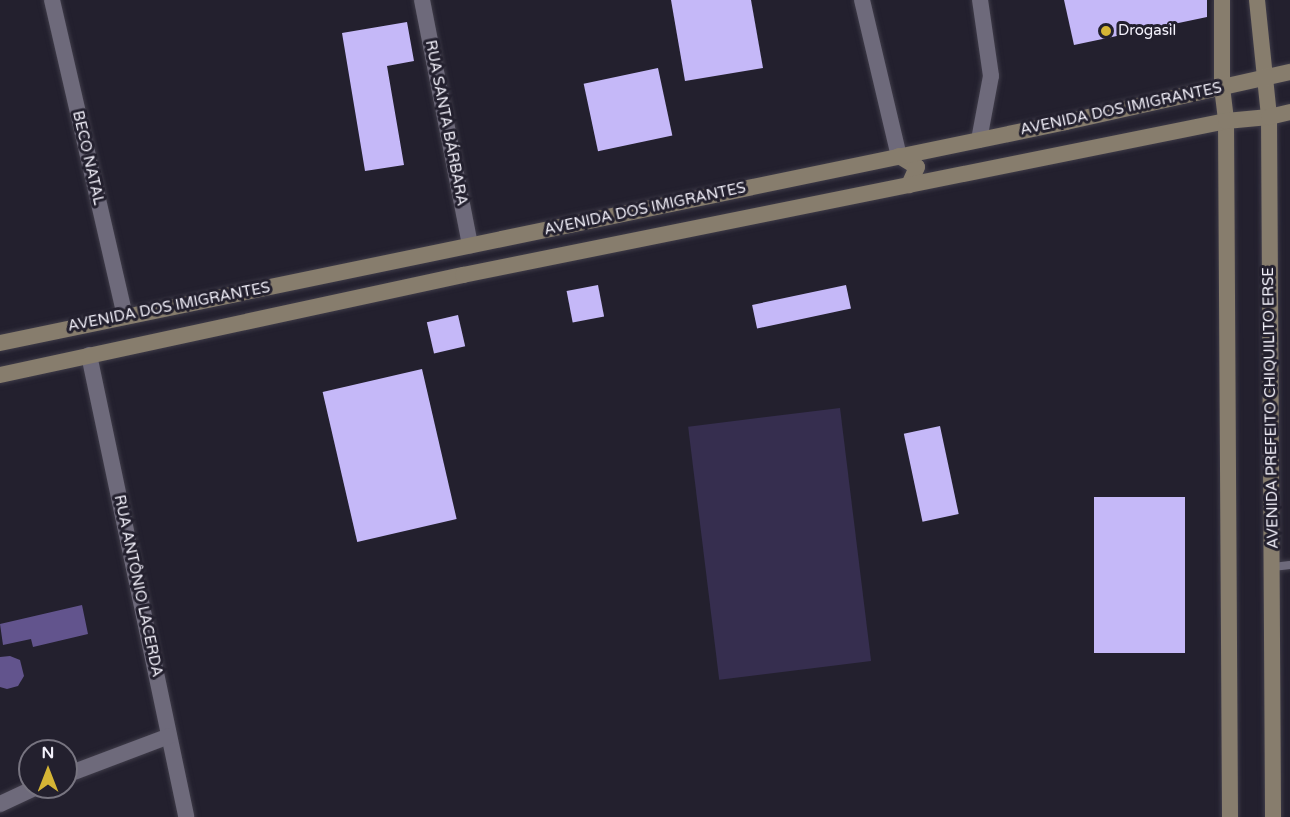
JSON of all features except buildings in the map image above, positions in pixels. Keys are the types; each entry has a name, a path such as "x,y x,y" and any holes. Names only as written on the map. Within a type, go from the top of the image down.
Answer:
{"main road":[{"path":"1222,0 1222,87 1226,121 1230,817"},
{"name":"AVENIDA PREFEITO CHIQUILITO ERSE","path":"1257,0 1269,117 1282,566 1273,817"},
{"name":"AVENIDA DOS IMIGRANTES","path":"0,343 125,315 979,140 1290,72"},
{"name":"AVENIDA DOS IMIGRANTES","path":"0,375 451,278 1226,121 1269,117 1290,112"},
{"path":"899,156 917,167 909,185"}],"street":[{"name":"BECO NATAL","path":"52,0 125,315"},
{"name":"RUA SANTA BÁRBARA","path":"422,0 470,246"},
{"path":"862,0 899,156"},
{"path":"979,140 991,76 980,0"},
{"name":"RUA ANTÔNIO LACERDA","path":"90,356 186,817"},
{"path":"78,770 169,736"}],"shaded area":[{"path":"840,408 871,661 719,680 688,427"},
{"path":"82,605 88,634 33,647 31,639 3,645 0,624"},
{"path":"10,656 20,660 24,676 18,686 7,689 0,687 0,657"}],"place":[{"name":"Drogasil","path":"1106,31"}]}
